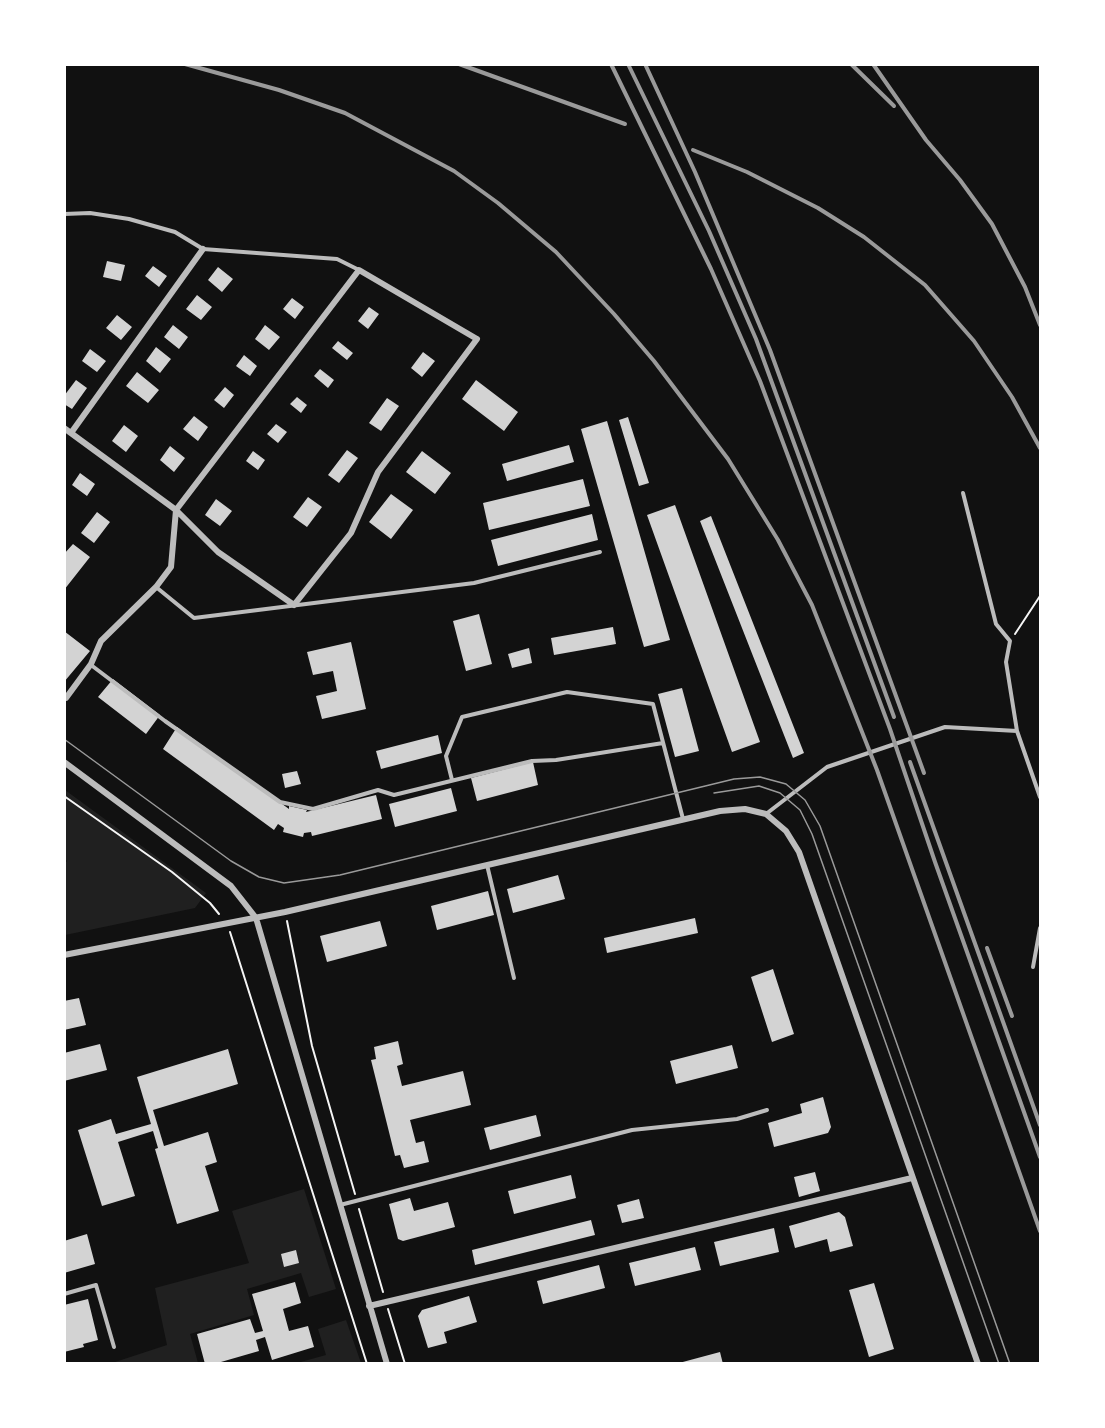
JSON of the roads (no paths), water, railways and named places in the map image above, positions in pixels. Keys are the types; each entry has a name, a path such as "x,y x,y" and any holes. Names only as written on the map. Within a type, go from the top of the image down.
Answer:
{"street":[{"path":"71,433 203,249"},
{"path":"64,428 176,510 218,552 294,605 351,533 378,472 477,339 359,270 176,510 171,567 156,587 100,641 91,664 65,698"},
{"path":"64,762 231,886 256,918 387,1364"},
{"path":"64,955 285,912 720,811 745,809 766,814 786,831 799,852 978,1364"},
{"path":"369,1306 912,1178"}],"lane":[{"path":"64,214 90,213 129,219 175,232 203,249 337,259 359,270"},
{"path":"963,493 996,624 1010,641 1006,662 1017,730 1041,796"},
{"path":"156,587 194,618 474,583 600,552"},
{"path":"91,664 165,721 280,802 313,809 378,790 394,795 532,761 556,760 663,743"},
{"path":"452,780 446,756 462,717 567,692 652,704 683,819"},
{"path":"766,814 827,767 945,727 1017,730"},
{"path":"487,865 514,978"},
{"path":"1033,967 1041,928"},
{"path":"339,1204 632,1130 737,1119 767,1110"},
{"path":"64,1294 96,1285 114,1347"}],"tram line":[{"path":"64,739 231,861 259,877 284,883 340,875 734,779 760,777 786,784 805,800 820,826 1010,1364"},
{"path":"714,793 759,786 780,793 800,810 812,834 999,1364"}],"railway":[{"path":"185,64 279,90 345,113 454,171 498,203 556,252 614,314 654,361 728,459 778,540 812,605 877,770 1040,1231"},
{"path":"459,64 625,124"},
{"path":"611,64 711,269 760,381 890,729 1040,1157"},
{"path":"628,64 709,231 756,339 894,717"},
{"path":"645,64 695,172 770,350 924,773"},
{"path":"851,64 894,106"},
{"path":"873,64 926,140 960,180 992,224 1025,287 1040,325"},
{"path":"693,150 747,172 818,208 864,237 925,285 974,341 1012,397 1040,448"},
{"path":"910,762 1040,1125"},
{"path":"987,948 1012,1016"}]}
